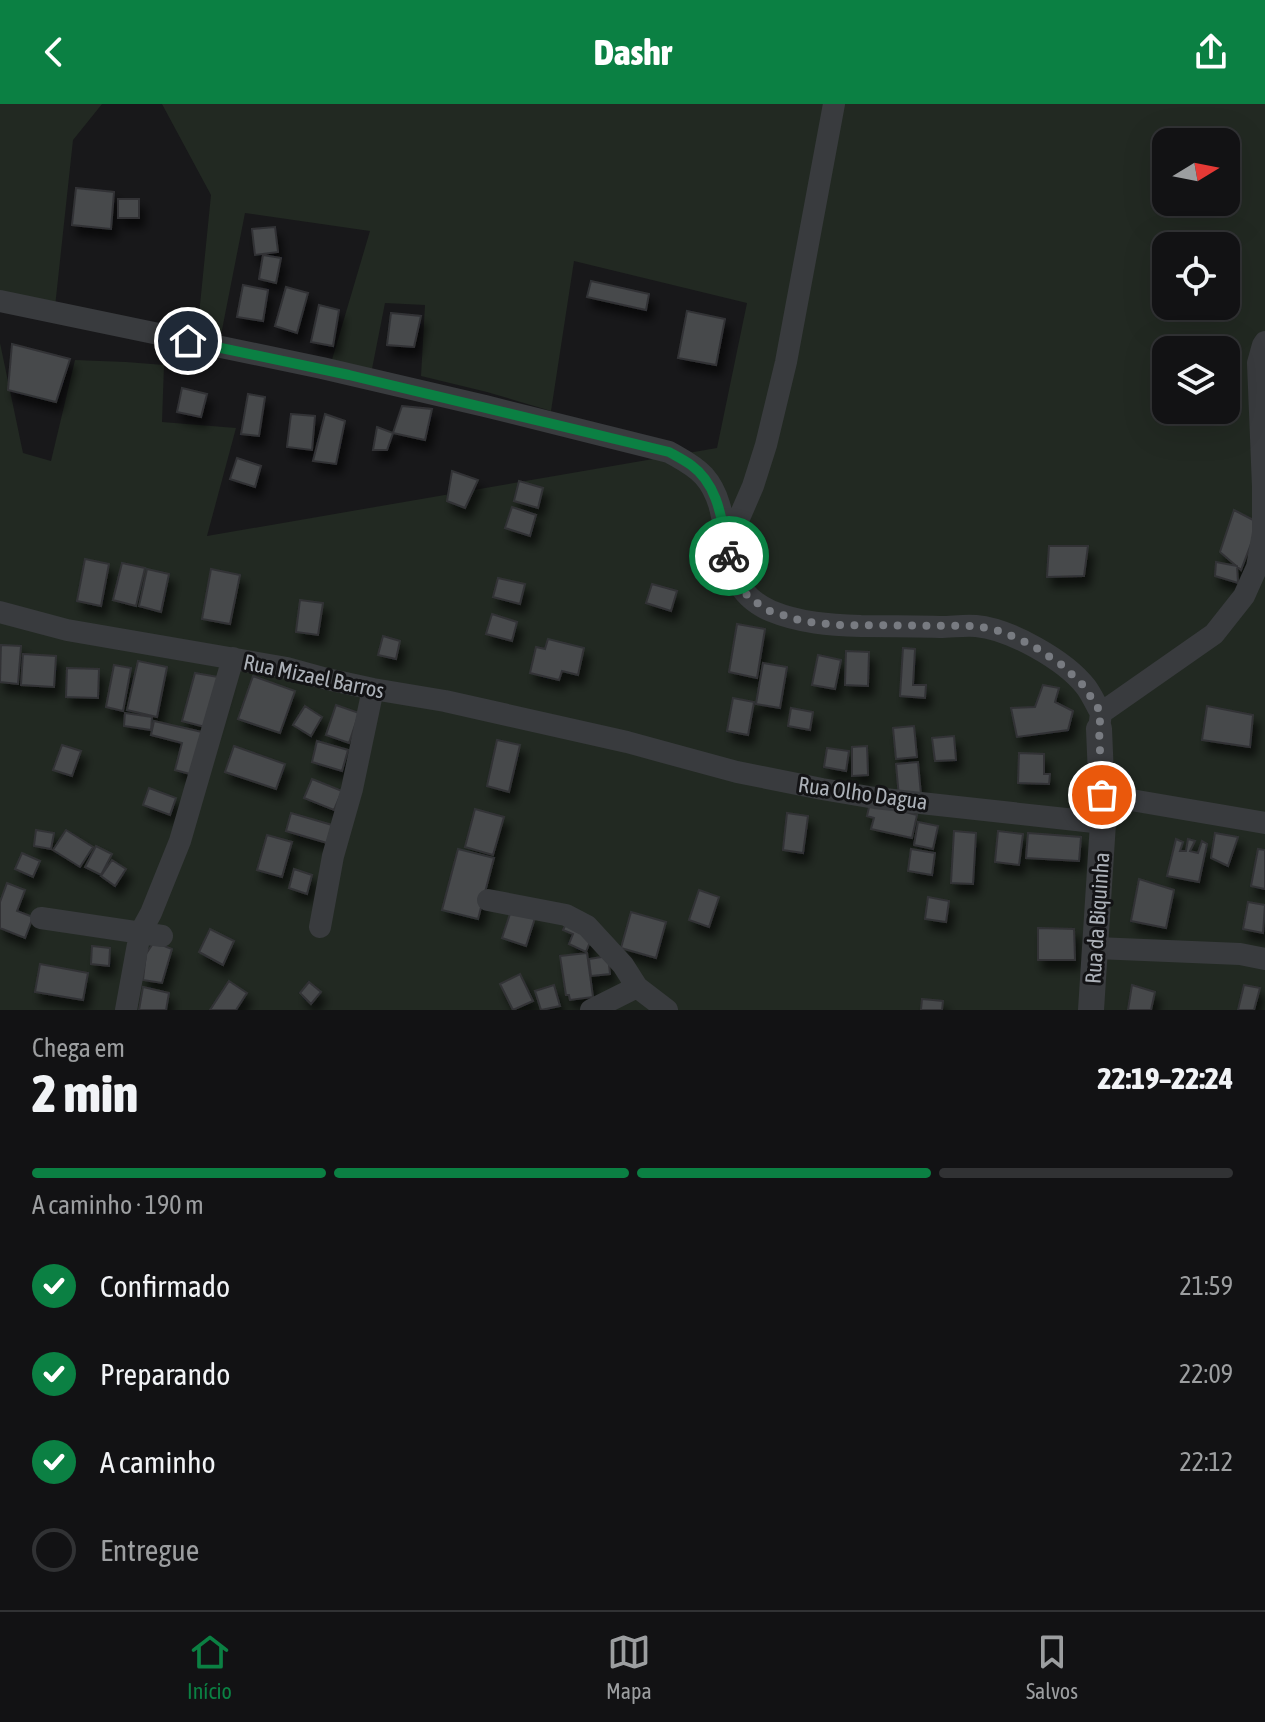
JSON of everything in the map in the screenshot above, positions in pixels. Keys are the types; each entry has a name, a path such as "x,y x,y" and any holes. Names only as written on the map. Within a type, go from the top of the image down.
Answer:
{"street":[{"path":"727,546 753,486 766,445 786,362 834,104"},
{"path":"0,301 322,368 669,452 704,476 713,491 732,573 749,598 770,611 802,621 835,625 977,626 1003,632 1032,645 1062,665 1084,686 1100,721 1214,634 1244,596 1257,567 1263,533 1258,363 1265,342"},
{"name":"Rua Mizael Barros","path":"0,612 67,630 287,668 627,742"},
{"path":"126,1010 151,934 151,913 180,841 233,658"},
{"path":"320,927 333,856 352,789 373,689"},
{"name":"Rua da Biquinha","path":"1091,1010 1103,823 1100,721"},
{"name":"Rua Olho Dagua","path":"627,742 737,772 822,789 875,798 1103,823"},
{"path":"1102,795 1265,823"},
{"path":"488,900 566,915 587,926 623,965 637,987 661,1008"},
{"path":"41,918 151,934"},
{"path":"1096,948 1240,954 1265,959"},
{"path":"591,1010 637,987"}],"shaded area":[{"path":"0,104 102,104 73,140 55,307 0,297"},
{"path":"162,104 1265,104 1265,1010 0,1010 0,343 23,453 51,461 75,360 164,365 162,422 236,428 207,536 717,448 747,303 574,261 551,411 421,376 425,305 385,303 371,374 331,363 370,231 245,213 220,340 197,335 211,195"}],"building":[{"path":"76,188 114,192 111,229 72,225"},
{"path":"118,199 139,199 139,218 118,218"},
{"path":"275,227 278,252 255,255 252,229"},
{"path":"263,255 281,258 276,283 259,279"},
{"path":"591,281 649,294 646,310 587,297"},
{"path":"243,285 268,290 263,321 237,317"},
{"path":"286,287 308,293 297,333 275,326"},
{"path":"319,305 339,310 333,346 311,342"},
{"path":"687,311 725,319 716,365 678,358"},
{"path":"391,313 421,316 414,347 387,345"},
{"path":"12,344 70,359 56,402 8,390"},
{"path":"182,388 207,394 201,417 177,412"},
{"path":"248,394 265,397 259,436 241,434"},
{"path":"402,406 432,409 425,440 393,433"},
{"path":"291,414 315,416 312,450 287,447"},
{"path":"325,414 345,421 336,464 313,461"},
{"path":"377,427 393,433 387,450 373,450"},
{"path":"237,458 261,466 255,487 230,479"},
{"path":"452,471 478,480 465,508 447,501"},
{"path":"519,481 543,488 538,508 514,501"},
{"path":"512,507 536,515 530,536 505,528"},
{"path":"1234,510 1259,523 1241,570 1220,552"},
{"path":"1049,546 1088,546 1084,576 1047,577"},
{"path":"85,559 109,564 101,606 77,601"},
{"path":"1216,562 1237,566 1238,583 1215,576"},
{"path":"122,563 145,568 136,606 113,600"},
{"path":"147,569 169,574 161,612 139,606"},
{"path":"211,569 240,575 230,624 202,619"},
{"path":"498,578 525,584 520,604 493,597"},
{"path":"652,584 677,591 671,611 646,603"},
{"path":"300,600 323,603 318,635 296,632"},
{"path":"492,614 517,622 512,641 486,634"},
{"path":"737,624 765,629 757,678 729,672"},
{"path":"383,636 400,641 396,659 378,655"},
{"path":"548,639 584,648 578,675 562,671 559,680 530,673 536,647 545,649"},
{"path":"1,645 21,646 18,684 0,682"},
{"path":"903,648 915,649 913,685 926,685 925,698 900,696"},
{"path":"846,651 869,652 868,686 845,685"},
{"path":"23,654 56,656 54,687 21,685"},
{"path":"818,655 841,660 835,689 812,685"},
{"path":"138,661 167,667 157,717 127,710"},
{"path":"763,663 787,667 780,708 756,704"},
{"path":"114,665 131,668 123,711 106,707"},
{"path":"67,668 99,669 98,698 66,697"},
{"path":"195,673 224,678 209,728 182,721"},
{"path":"253,676 295,691 280,733 238,719"},
{"path":"1043,685 1059,688 1055,702 1073,711 1068,730 1017,737 1011,708 1035,707"},
{"path":"733,698 754,702 748,735 727,731"},
{"path":"336,705 359,713 349,743 326,735"},
{"path":"305,706 322,717 311,736 293,725"},
{"path":"1207,706 1253,715 1250,747 1202,740"},
{"path":"791,708 813,712 810,730 788,726"},
{"path":"125,713 152,717 151,730 124,726"},
{"path":"154,721 202,732 190,774 175,770 182,743 151,735"},
{"path":"914,726 917,757 896,759 893,728"},
{"path":"954,736 956,760 935,761 932,738"},
{"path":"497,740 520,745 509,792 487,786"},
{"path":"317,741 348,750 342,771 312,762"},
{"path":"62,745 81,751 72,776 53,770"},
{"path":"234,746 285,764 276,789 225,772"},
{"path":"867,746 868,775 852,776 852,747"},
{"path":"827,748 849,751 846,771 824,767"},
{"path":"1019,753 1044,754 1044,774 1050,774 1049,784 1018,783"},
{"path":"918,762 921,795 899,797 896,764"},
{"path":"312,779 342,791 334,810 304,798"},
{"path":"149,788 176,798 170,815 143,805"},
{"path":"870,803 917,815 912,838 871,829 874,818 867,816"},
{"path":"475,809 504,817 493,855 465,847"},
{"path":"291,813 332,825 327,843 286,831"},
{"path":"787,813 808,816 803,853 783,850"},
{"path":"918,822 938,826 933,849 914,845"},
{"path":"36,830 54,833 51,849 34,846"},
{"path":"66,830 93,847 80,867 53,850"},
{"path":"954,831 976,833 973,884 951,883"},
{"path":"998,831 1023,834 1019,865 995,862"},
{"path":"1028,833 1081,837 1079,861 1026,858"},
{"path":"1215,833 1238,837 1228,866 1211,858"},
{"path":"267,835 292,842 282,877 257,870"},
{"path":"1176,839 1183,842 1180,851 1186,851 1188,839 1195,841 1190,851 1198,853 1202,841 1207,844 1199,882 1167,876"},
{"path":"96,846 112,854 101,875 85,867"},
{"path":"458,849 494,858 478,919 442,910"},
{"path":"911,849 935,853 932,875 908,871"},
{"path":"1258,849 1265,850 1265,889 1251,886"},
{"path":"22,853 40,861 33,877 15,869"},
{"path":"112,860 126,869 115,886 101,876"},
{"path":"294,869 312,875 307,894 289,888"},
{"path":"1139,879 1174,890 1166,928 1131,921"},
{"path":"7,883 25,890 17,911 33,917 25,938 0,928 0,902"},
{"path":"699,890 719,897 709,927 689,920"},
{"path":"928,897 949,901 946,922 925,919"},
{"path":"1248,902 1265,905 1263,933 1243,929"},
{"path":"511,911 535,918 526,946 502,938"},
{"path":"631,912 666,922 656,958 621,948"},
{"path":"567,922 593,934 586,952 569,944 573,934 563,930"},
{"path":"1038,928 1074,929 1075,960 1038,960"},
{"path":"210,929 234,941 223,965 199,952"},
{"path":"154,942 172,949 162,983 143,980 146,954"},
{"path":"92,946 110,948 109,966 91,964"},
{"path":"587,953 593,997 570,1000 566,995 560,956"},
{"path":"608,956 610,974 591,976 589,959"},
{"path":"40,964 88,973 83,1000 35,992"},
{"path":"520,974 533,1001 513,1010 500,984"},
{"path":"229,981 247,993 236,1010 210,1010"},
{"path":"309,982 321,992 311,1004 300,993"},
{"path":"554,985 560,1006 541,1010 535,991"},
{"path":"1132,985 1155,992 1151,1010 1128,1010"},
{"path":"1244,985 1260,988 1254,1010 1238,1010"},
{"path":"143,987 169,993 166,1010 139,1010"},
{"path":"922,999 943,1001 942,1010 921,1010"}],"way so far":[{"path":"729,556 732,573 749,598 770,611 802,621 835,625 977,626 1003,632 1032,645 1062,665 1084,686 1101,713 1102,795"}],"route":[{"path":"188,341 485,406 669,452 704,476 713,491 729,556"}]}
